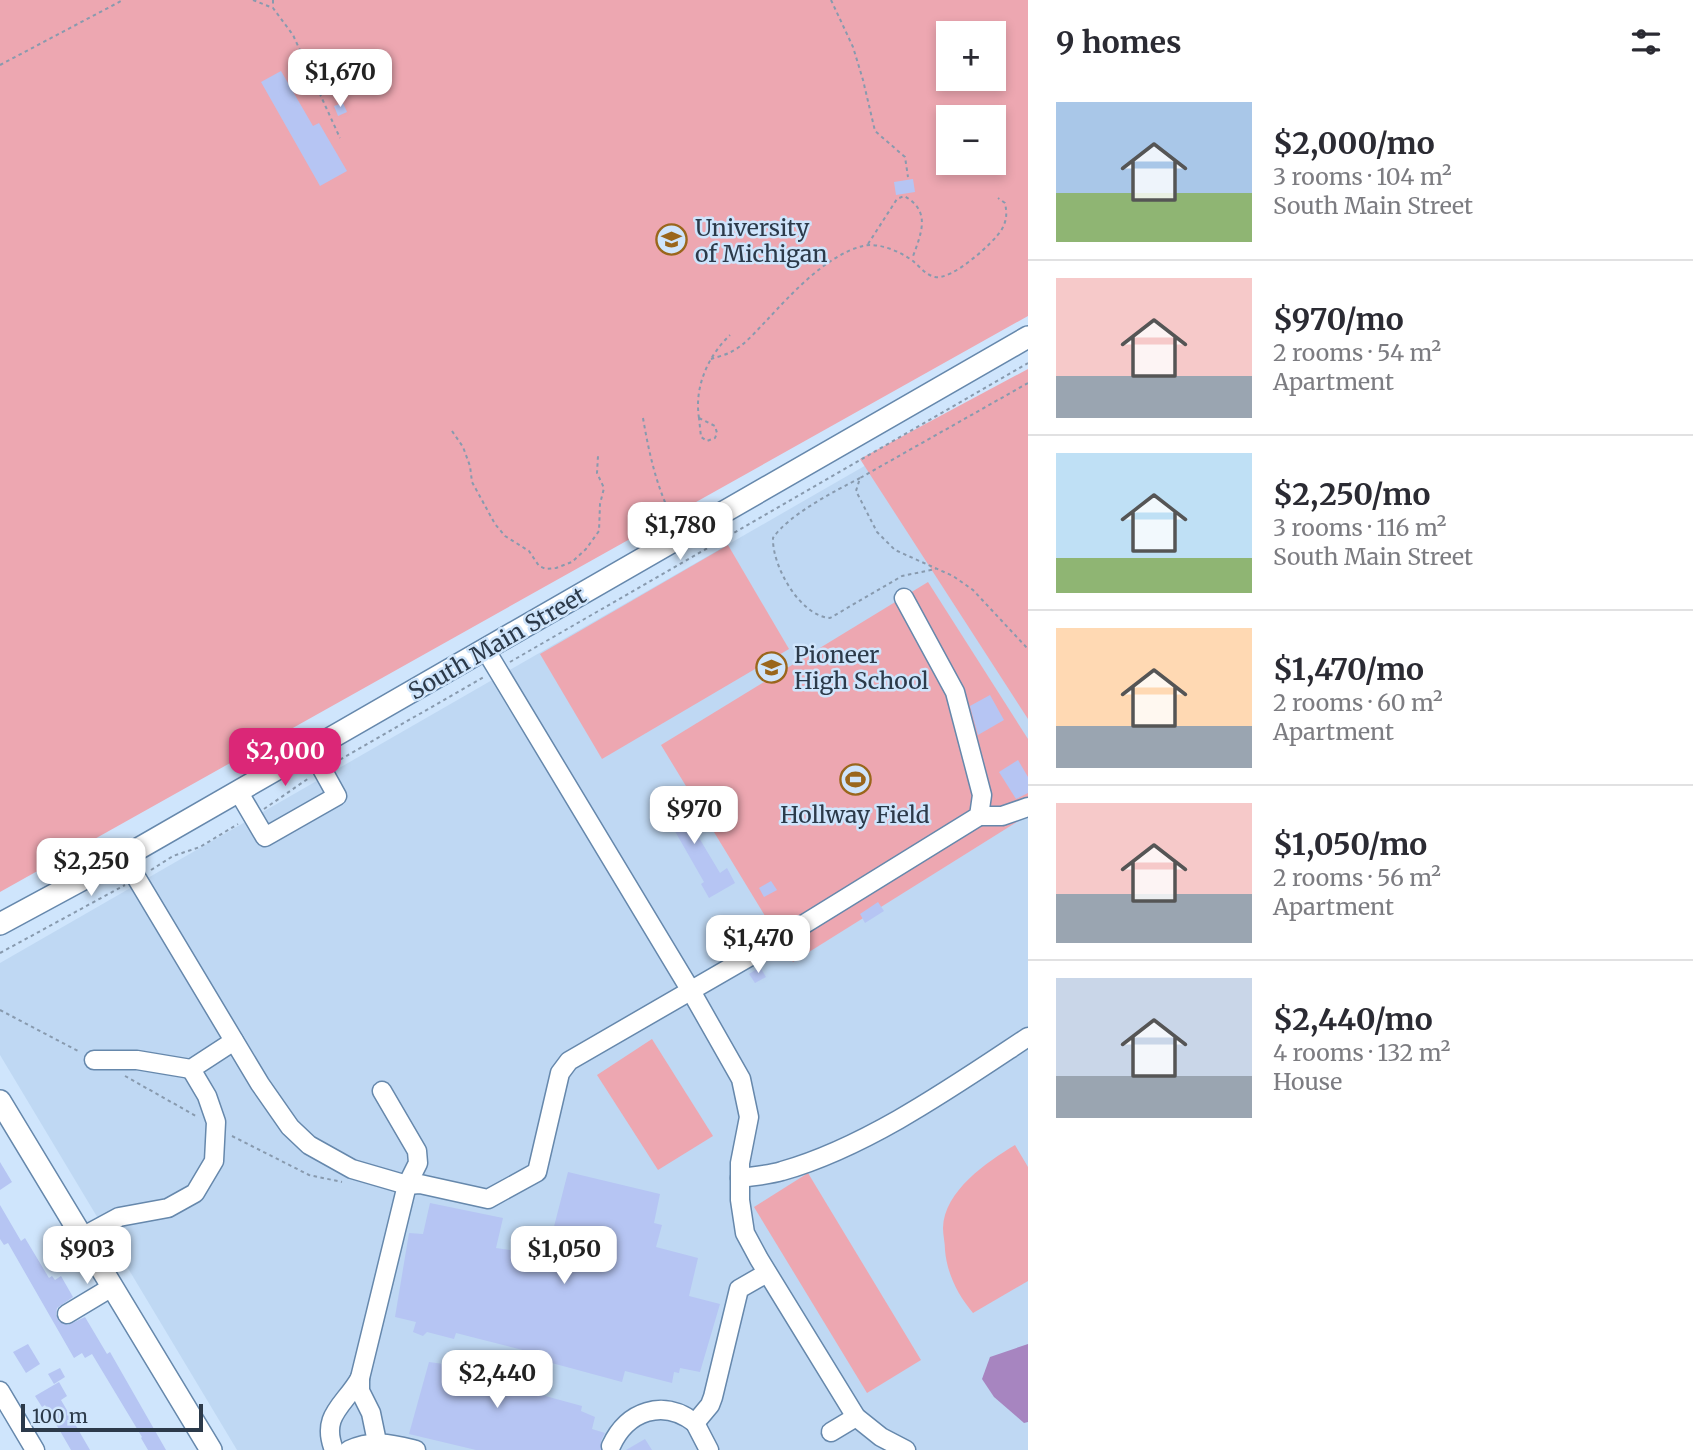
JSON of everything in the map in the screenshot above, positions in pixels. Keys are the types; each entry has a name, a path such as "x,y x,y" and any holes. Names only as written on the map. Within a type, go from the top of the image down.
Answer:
{"main road":[{"name":"South Main Street","path":"0,924 238,791 1028,337"},
{"path":"0,1101 211,1450"}],"street":[{"path":"904,598 955,692 982,795 979,816"},
{"path":"485,649 741,1079 749,1117 740,1163 740,1200 745,1233 856,1416 881,1437 906,1450"},
{"path":"238,791 265,837 337,796 311,749"},
{"path":"124,856 260,1084 290,1127 309,1145 352,1169 407,1185 420,1184 488,1199 537,1172 560,1073 569,1060 780,939 979,816 1002,816 1028,807"},
{"path":"740,1178 781,1172 842,1150 952,1087 1028,1037"},
{"path":"94,1060 137,1060 191,1069 234,1041"},
{"path":"82,1237 119,1217 168,1208 195,1193 214,1161 216,1127 207,1097 191,1069"},
{"path":"377,1442 371,1413 360,1391 360,1378 407,1185 418,1163 417,1151 382,1091"},
{"path":"695,1423 713,1397 739,1289 767,1273"},
{"path":"67,1314 112,1286"},
{"path":"334,1450 329,1430 331,1419 336,1407 347,1398 360,1378"},
{"path":"0,1391 35,1450"},
{"path":"611,1446 627,1422 644,1413 669,1410 695,1423 709,1450"},
{"path":"831,1432 856,1416"},
{"path":"349,1450 377,1442 416,1450"}],"path":[{"path":"0,65 123,0"},
{"path":"253,0 273,8 293,35 340,138"},
{"path":"273,0 273,8"},
{"path":"831,0 853,47 875,131 905,158 908,177"},
{"path":"868,245 897,199 904,196 915,202 922,213 922,225 912,260"},
{"path":"711,359 732,352 747,341 790,296 852,249 868,245 884,247 912,260 925,272 936,277 947,276 994,240 1003,228 1007,215 1005,203 998,198"},
{"path":"699,418 715,426 715,438 707,441 701,437 696,402 700,383 711,359 730,335"},
{"path":"509,662 1028,363"},
{"path":"937,569 902,576 830,618 822,617 799,601 775,556 773,538 788,523 820,500 1028,383"},
{"path":"643,418 659,491 672,518"},
{"path":"452,431 463,447 472,482 495,524 505,536 529,551 538,566 546,569 572,562 586,549 598,531 604,488 597,472 598,456"},
{"path":"860,478 856,491 877,532 895,550 953,576 973,590 1028,649"},
{"path":"0,1010 94,1060"},
{"path":"119,1073 309,1175 344,1182"}],"shaded area":[{"path":"0,0 1028,0 1028,316 0,892"},
{"path":"1028,369 1028,719 860,459"},
{"name":"Pioneer High School","path":"1028,372 1028,1450 237,1450 0,1055 0,963"},
{"path":"728,545 789,649 602,759 540,654"},
{"name":"Hollway Field","path":"928,582 1028,739 1028,815 793,962 661,745"},
{"path":"652,1039 713,1136 658,1170 597,1075"},
{"path":"1015,1145 1028,1167 1028,1281 973,1313 958,1291 948,1267 943,1231 945,1215 959,1190 969,1179"},
{"path":"808,1173 921,1360 867,1393 754,1207"},
{"path":"1028,1344 1028,1422 1024,1423 994,1397 982,1379 990,1357"}],"building":[{"path":"281,71 313,126 319,123 347,171 320,186 261,82"},
{"path":"343,103 347,112 338,116 334,106"},
{"path":"913,179 915,192 896,195 894,182"},
{"path":"990,695 1004,720 978,735 970,706"},
{"path":"1018,760 1028,777 1028,793 1016,799 999,772"},
{"path":"681,792 690,807 683,811 720,873 727,868 735,883 709,898 701,884 704,882 668,819 664,822 655,808"},
{"path":"771,881 777,890 764,897 759,888"},
{"path":"878,902 884,911 865,923 860,914"},
{"path":"760,967 766,977 755,983 749,974"},
{"path":"0,1162 12,1182 0,1190"},
{"path":"568,1172 660,1194 654,1223 662,1225 656,1247 698,1258 689,1296 720,1304 700,1372 680,1368 679,1373 674,1372 672,1383 625,1371 622,1382 537,1359 538,1354 456,1333 454,1339 427,1332 423,1336 413,1332 416,1322 395,1317 409,1233 423,1234 430,1203 503,1218 496,1248 517,1251 517,1244 548,1250"},
{"path":"0,1205 21,1241 25,1238 49,1278 52,1276 55,1280 61,1276 73,1297 57,1308 58,1320 68,1325 85,1317 107,1354 110,1352 166,1450 148,1450 92,1354 85,1358 82,1353 74,1358 8,1243 4,1245 0,1239"},
{"path":"28,1344 40,1364 26,1373 13,1352"},
{"path":"461,1354 526,1365 523,1380 539,1385 538,1394 582,1406 581,1411 595,1417 592,1429 605,1433 601,1450 476,1450 409,1434 429,1362 451,1365"},
{"path":"60,1368 65,1377 54,1384 48,1374"},
{"path":"59,1382 67,1396 61,1400 90,1450 71,1450 45,1405 42,1407 35,1396"},
{"path":"645,1439 652,1450 626,1450"}],"place":[{"name":"University of Michigan","path":"672,240"},
{"name":"Pioneer High School","path":"771,667"},
{"name":"Hollway Field","path":"855,780"}]}
